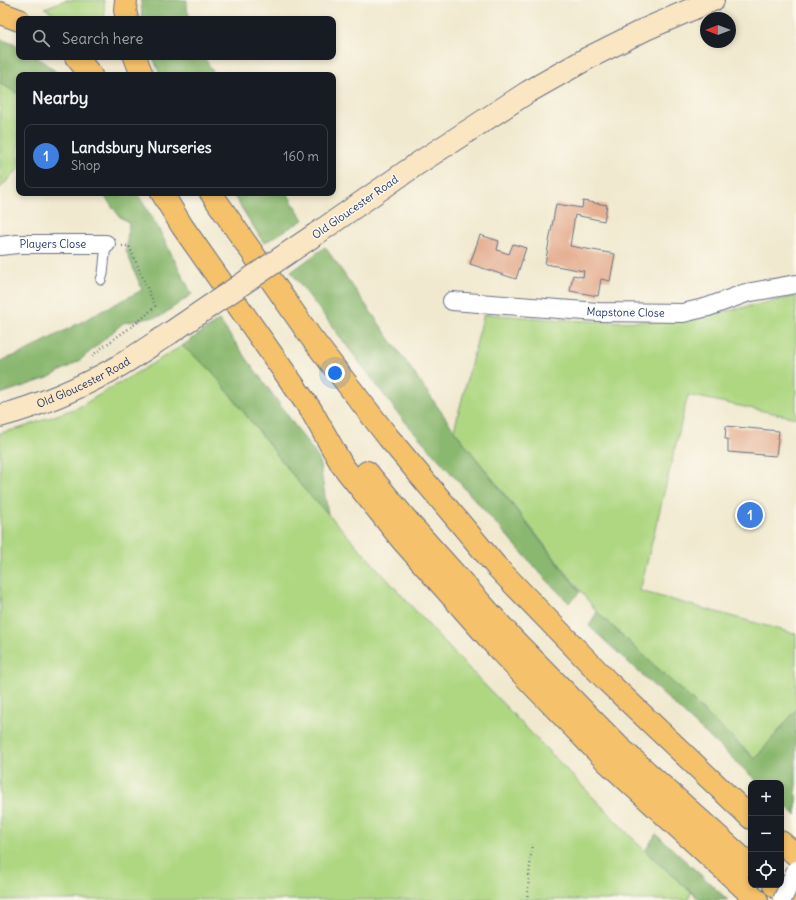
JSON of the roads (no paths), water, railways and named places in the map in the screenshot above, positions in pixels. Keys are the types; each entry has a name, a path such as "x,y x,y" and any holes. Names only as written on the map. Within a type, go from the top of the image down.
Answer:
{"highway":[{"path":"126,0 125,10 126,16"},
{"path":"0,13 16,19"},
{"path":"78,60 88,72"},
{"path":"136,60 141,72"},
{"path":"164,196 182,226 311,410 342,465 401,539 500,652 607,762 757,900"},
{"path":"214,196 310,336 388,437 496,566 608,682 749,816"},
{"path":"311,410 519,646 618,746 748,863"},
{"path":"784,845 796,855"},
{"path":"778,888 792,900"}],"main road":[{"name":"Old Gloucester Road","path":"0,416 18,411 76,388 119,366 170,333 417,164 528,92 646,29 713,0"}],"street":[{"name":"Players Close","path":"0,246 17,244 106,244"},
{"name":"Mapstone Close","path":"452,301 598,312 683,313 708,307 746,293 796,284"},
{"path":"782,900 796,870"}],"lane":[{"path":"101,280 106,244"}],"place":[{"name":"Landsbury Nurseries","path":"750,515"}]}
